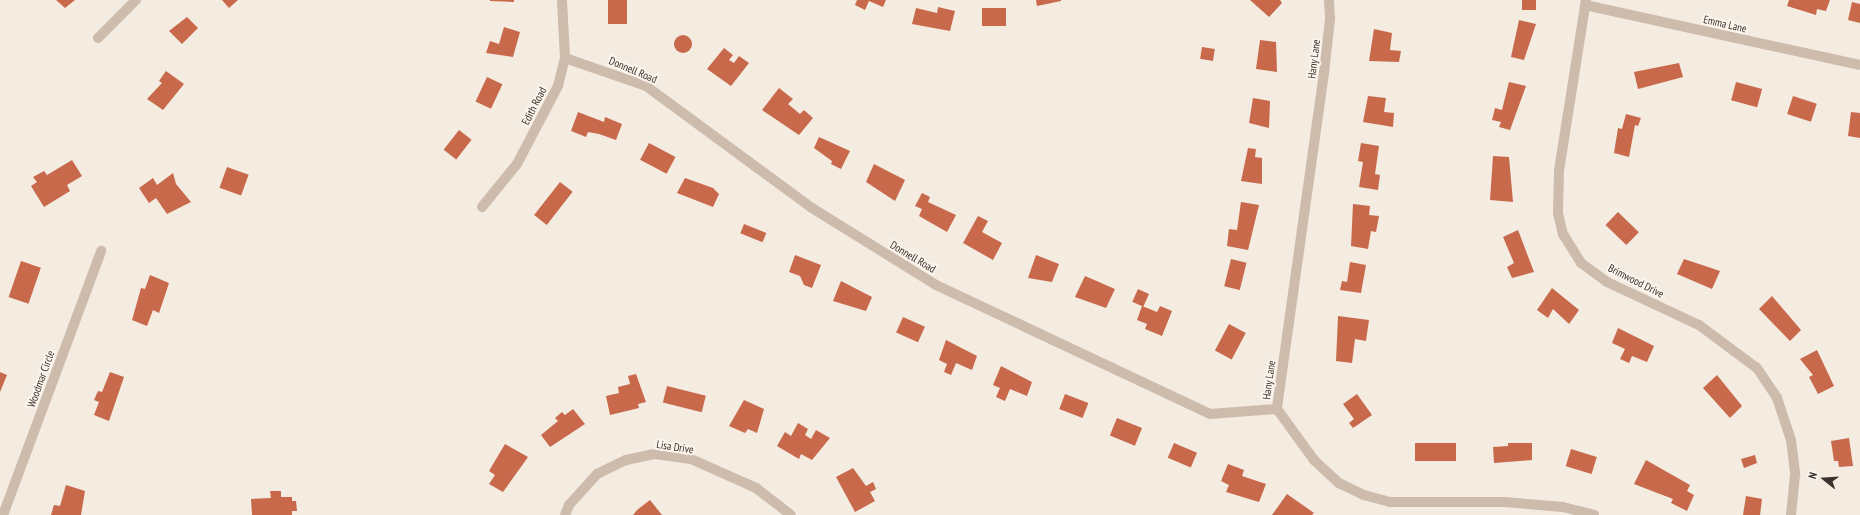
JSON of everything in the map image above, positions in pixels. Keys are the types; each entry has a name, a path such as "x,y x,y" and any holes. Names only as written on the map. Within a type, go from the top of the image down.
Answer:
{"street":[{"path":"98,38 136,0"},
{"name":"Edith Road","path":"482,207 520,158 558,86 565,58 562,0"},
{"name":"Hany Lane","path":"1329,0 1330,19 1322,88 1276,409 1314,460 1339,483 1364,495 1390,502 1504,502 1564,507 1594,515"},
{"name":"Emma Lane","path":"1586,3 1860,66"},
{"name":"Brimwood Drive","path":"1586,3 1559,171 1558,213 1563,234 1581,263 1607,282 1699,325 1757,368 1777,398 1791,440 1795,475 1791,515"},
{"name":"Donnell Road","path":"565,58 646,86 812,208 936,285 1210,414 1276,409"},
{"name":"Woodmar Circle","path":"3,515 101,251"},
{"name":"Lisa Drive","path":"566,515 569,505 597,474 626,460 655,454 691,459 756,488 791,515"}],"building":[{"path":"56,0 75,0 65,8"},
{"path":"222,0 238,0 229,8"},
{"path":"514,0 514,2 490,1"},
{"path":"608,0 627,0 627,24 608,24"},
{"path":"857,0 886,0 883,7 869,1 865,10 855,5"},
{"path":"1036,0 1061,0 1061,1 1037,6"},
{"path":"1250,0 1280,0 1282,3 1269,17"},
{"path":"1522,0 1536,0 1536,10 1522,10"},
{"path":"1789,0 1830,0 1826,11 1817,9 1816,15 1787,6"},
{"path":"1852,2 1860,4 1860,23 1848,20"},
{"path":"938,7 955,11 950,31 912,24 916,8 937,13"},
{"path":"982,8 1006,8 1006,26 982,26"},
{"path":"187,17 198,28 182,44 169,31"},
{"path":"1519,20 1536,24 1524,60 1511,57"},
{"path":"504,27 520,32 513,57 486,53 490,41 499,44"},
{"path":"1374,29 1392,33 1390,50 1401,51 1399,62 1369,61"},
{"path":"683,35 689,38 692,44 689,50 683,53 677,50 674,44 677,38"},
{"path":"1260,40 1276,42 1277,72 1256,69"},
{"path":"1202,47 1215,49 1213,61 1200,59"},
{"path":"724,48 733,55 729,60 734,63 739,56 749,63 731,86 707,69"},
{"path":"1679,63 1683,77 1638,89 1634,72"},
{"path":"166,71 184,84 163,110 147,99 162,83 159,81"},
{"path":"487,77 502,84 491,109 476,101"},
{"path":"1509,82 1526,86 1510,130 1499,127 1501,122 1492,120 1495,108 1502,110"},
{"path":"1736,82 1762,89 1757,107 1731,100"},
{"path":"779,88 793,99 788,104 800,114 804,110 813,118 799,135 762,110"},
{"path":"1368,96 1386,98 1384,112 1394,113 1393,127 1363,122"},
{"path":"1793,96 1817,104 1811,122 1787,114"},
{"path":"1253,98 1270,101 1269,128 1249,123"},
{"path":"578,112 604,122 605,117 622,124 616,140 588,132 586,137 571,131"},
{"path":"1851,112 1860,113 1860,138 1848,136"},
{"path":"1626,114 1641,118 1638,126 1635,125 1629,157 1614,153 1618,128 1622,129"},
{"path":"459,130 472,140 456,160 444,150"},
{"path":"819,137 850,151 841,169 831,164 832,161 814,148"},
{"path":"649,143 675,157 667,174 640,160"},
{"path":"1361,143 1379,146 1375,174 1380,175 1378,190 1359,187 1363,162 1358,161"},
{"path":"1248,148 1256,149 1255,157 1262,158 1262,184 1241,181"},
{"path":"1493,156 1509,157 1513,202 1490,200"},
{"path":"72,160 82,176 67,185 70,191 44,207 31,186 37,182 33,177 44,171 47,175"},
{"path":"874,164 905,180 895,201 866,182"},
{"path":"227,167 249,175 241,196 219,188"},
{"path":"173,173 176,184 191,202 167,214 156,198 149,203 139,188 153,178 157,185"},
{"path":"685,178 713,188 719,194 713,207 677,193"},
{"path":"560,182 573,192 547,225 534,215"},
{"path":"922,193 930,197 928,202 956,215 947,232 919,216 922,209 915,206"},
{"path":"1241,202 1259,205 1248,250 1227,246 1229,229 1237,230"},
{"path":"1353,204 1370,206 1369,215 1379,216 1376,232 1371,231 1368,249 1351,246"},
{"path":"1618,212 1639,232 1626,245 1605,225"},
{"path":"978,216 988,221 982,232 1002,243 993,260 963,243"},
{"path":"744,224 766,233 763,242 740,233"},
{"path":"1518,230 1534,272 1512,278 1507,267 1514,263 1503,237"},
{"path":"795,255 821,265 812,288 804,285 800,276 789,272"},
{"path":"1036,255 1059,264 1052,282 1028,278"},
{"path":"1231,259 1247,263 1240,290 1224,286"},
{"path":"1684,259 1720,271 1712,289 1677,274"},
{"path":"21,261 41,268 28,304 9,297"},
{"path":"1350,262 1366,265 1361,293 1340,290 1342,281 1347,282"},
{"path":"150,275 169,283 159,313 153,310 147,326 132,320 141,288 145,289"},
{"path":"1085,276 1115,289 1106,308 1075,297"},
{"path":"841,281 872,297 866,311 833,301"},
{"path":"1552,288 1579,310 1569,324 1553,309 1548,318 1537,310"},
{"path":"1138,289 1149,294 1143,307 1132,302"},
{"path":"1772,296 1801,330 1790,341 1759,309"},
{"path":"1142,306 1157,312 1160,306 1172,311 1162,336 1145,329 1147,324 1137,320"},
{"path":"1338,316 1369,320 1366,341 1355,339 1352,363 1336,361"},
{"path":"903,317 925,327 918,342 896,333"},
{"path":"1229,324 1246,333 1232,359 1215,350"},
{"path":"1618,328 1654,346 1647,362 1632,356 1629,363 1620,359 1625,349 1612,343"},
{"path":"946,340 977,356 972,370 956,363 951,375 944,372 947,364 939,360"},
{"path":"1817,350 1834,386 1818,394 1809,377 1813,375 1800,359"},
{"path":"1001,366 1032,382 1027,396 1010,389 1005,401 996,397 1000,388 993,385"},
{"path":"0,372 7,375 0,392"},
{"path":"110,372 124,377 109,421 94,415 99,402 94,400 98,391 102,392"},
{"path":"636,374 646,402 638,404 639,408 610,415 606,396 619,393 618,387 630,384 628,376"},
{"path":"1717,375 1742,406 1730,418 1703,388"},
{"path":"667,386 706,396 702,412 663,402"},
{"path":"1065,394 1088,403 1083,418 1059,409"},
{"path":"1357,394 1372,415 1353,428 1349,423 1354,419 1343,404"},
{"path":"744,400 764,409 757,433 748,429 745,433 729,426"},
{"path":"573,409 585,424 550,447 541,435 558,421 555,418 562,412 565,415"},
{"path":"1117,418 1142,428 1135,446 1110,436"},
{"path":"798,423 808,429 805,435 811,439 816,430 830,438 812,460 801,454 799,459 777,446 785,432 791,436"},
{"path":"1849,438 1853,466 1839,467 1838,461 1834,461 1831,441"},
{"path":"1174,443 1197,453 1191,467 1168,458"},
{"path":"1415,443 1456,443 1456,461 1415,461"},
{"path":"1508,443 1532,443 1532,460 1494,463 1493,447 1508,446"},
{"path":"505,444 528,457 503,492 489,484 495,475 489,471"},
{"path":"1571,449 1597,457 1592,474 1566,466"},
{"path":"1755,455 1757,463 1744,468 1741,459"},
{"path":"1646,460 1690,485 1687,491 1694,495 1687,511 1671,503 1673,499 1634,484"},
{"path":"1228,464 1244,470 1242,476 1266,484 1259,502 1226,492 1229,485 1221,481"},
{"path":"853,468 866,486 873,482 876,489 870,492 875,501 855,512 836,477"},
{"path":"66,485 85,491 81,515 51,515 54,505 60,506"},
{"path":"270,491 281,491 281,497 292,497 292,501 296,501 297,511 292,511 292,515 252,515 251,499 271,498"},
{"path":"1287,494 1314,513 1312,515 1272,515"},
{"path":"1746,496 1762,499 1760,515 1743,515"},
{"path":"650,500 662,515 633,515 637,510"}]}
